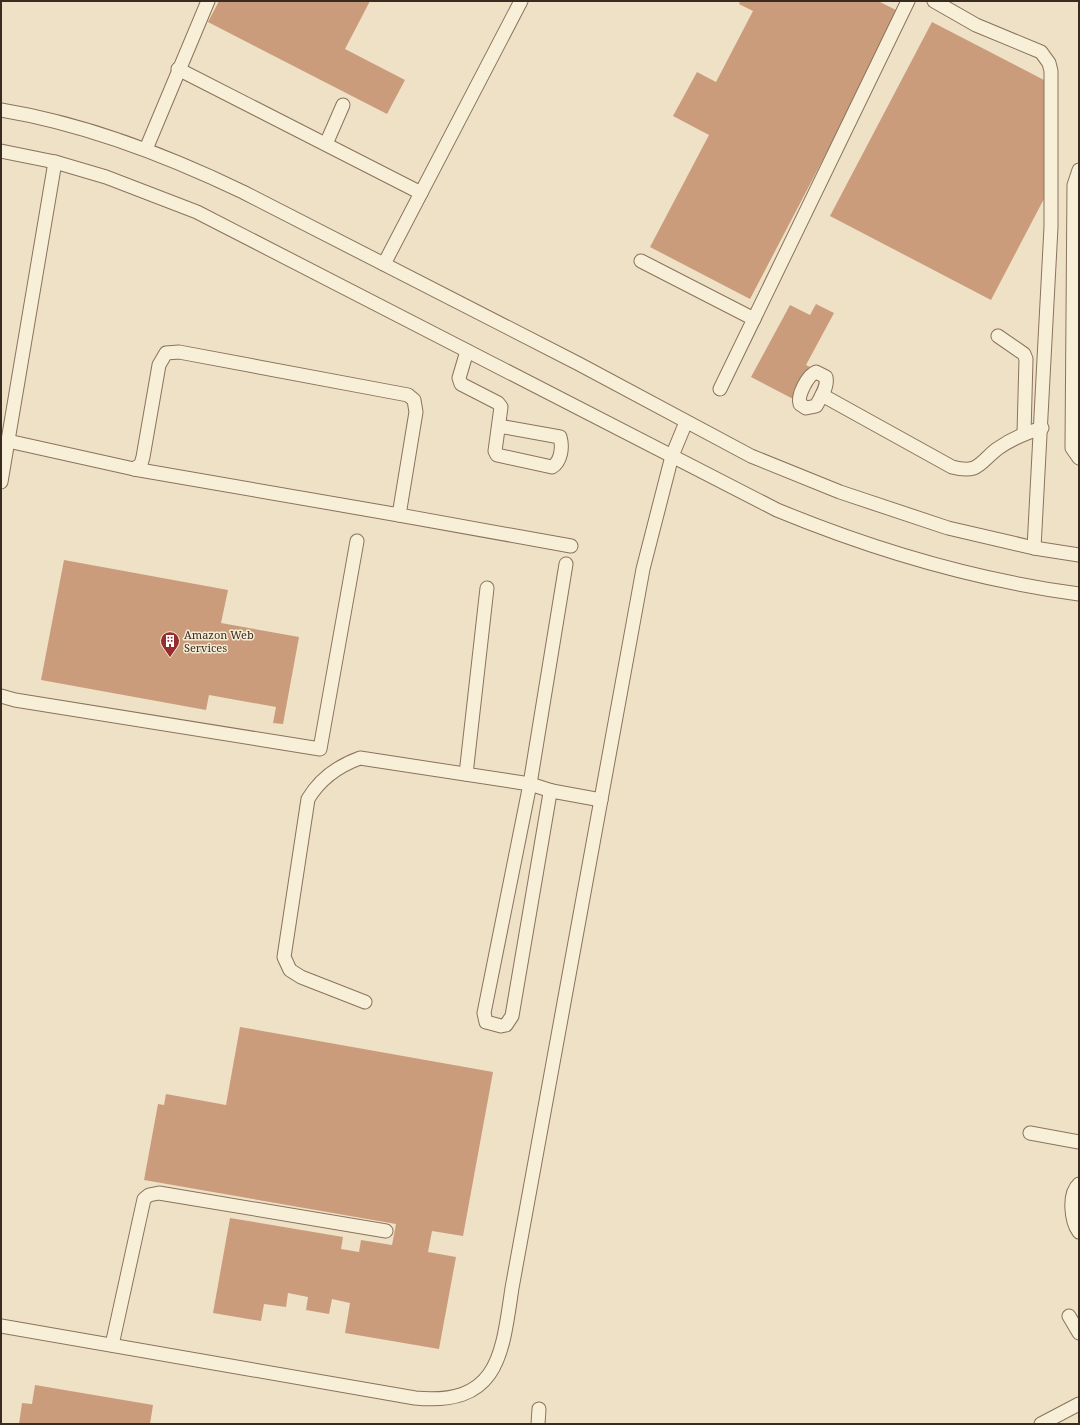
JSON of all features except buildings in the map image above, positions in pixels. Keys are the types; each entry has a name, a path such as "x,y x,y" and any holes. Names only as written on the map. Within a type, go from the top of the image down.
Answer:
{"street":[{"path":"146,149 178,69 208,1"},
{"path":"384,264 521,1"},
{"path":"720,389 908,1"},
{"path":"934,1 976,25 1040,52 1049,63 1051,71 1051,227 1044,341 1042,428 1034,548"},
{"path":"178,69 421,193"},
{"path":"326,144 343,105"},
{"path":"1,110 53,121 103,135 146,149 194,168 236,188 579,364 752,456 878,506 948,528 1034,548 1079,555"},
{"path":"1,151 55,162 106,177 197,212 777,510 816,526 900,554 961,572 1019,585 1079,594"},
{"path":"1,482 55,162"},
{"path":"1079,170 1074,185 1072,448 1079,458"},
{"path":"641,261 754,319"},
{"path":"998,336 1024,354 1026,359 1024,433"},
{"path":"467,350 459,381 467,388 498,403 501,413 495,451 497,455 552,467 559,461 561,442 560,437 499,426"},
{"path":"134,469 141,464 143,457 159,365 166,353 179,352 408,395 414,400 416,412 399,515"},
{"path":"822,395 952,467 963,470 982,464 996,450 1024,433 1042,428"},
{"path":"1,1326 415,1398 434,1400 458,1397 474,1389 487,1376 500,1354 505,1330 643,569 672,456 686,422"},
{"path":"8,441 134,469 571,546"},
{"path":"1,696 320,749 357,541"},
{"path":"552,791 512,1016 506,1025 501,1026 486,1022 484,1013 530,784 566,564"},
{"path":"466,774 488,588"},
{"path":"365,1002 301,977 290,970 284,957 308,799 315,788 324,779 343,764 360,758 530,784 552,791 600,800"},
{"path":"1030,1133 1079,1142"},
{"path":"1079,1184 1073,1193 1072,1202 1076,1227 1079,1232"},
{"path":"112,1345 144,1199 149,1195 159,1193 386,1232"},
{"path":"1068,1316 1079,1333"},
{"path":"1041,1424 1079,1404"},
{"path":"538,1424 539,1409"}],"place":[{"name":"Amazon Web Services","path":"170,658"}]}
